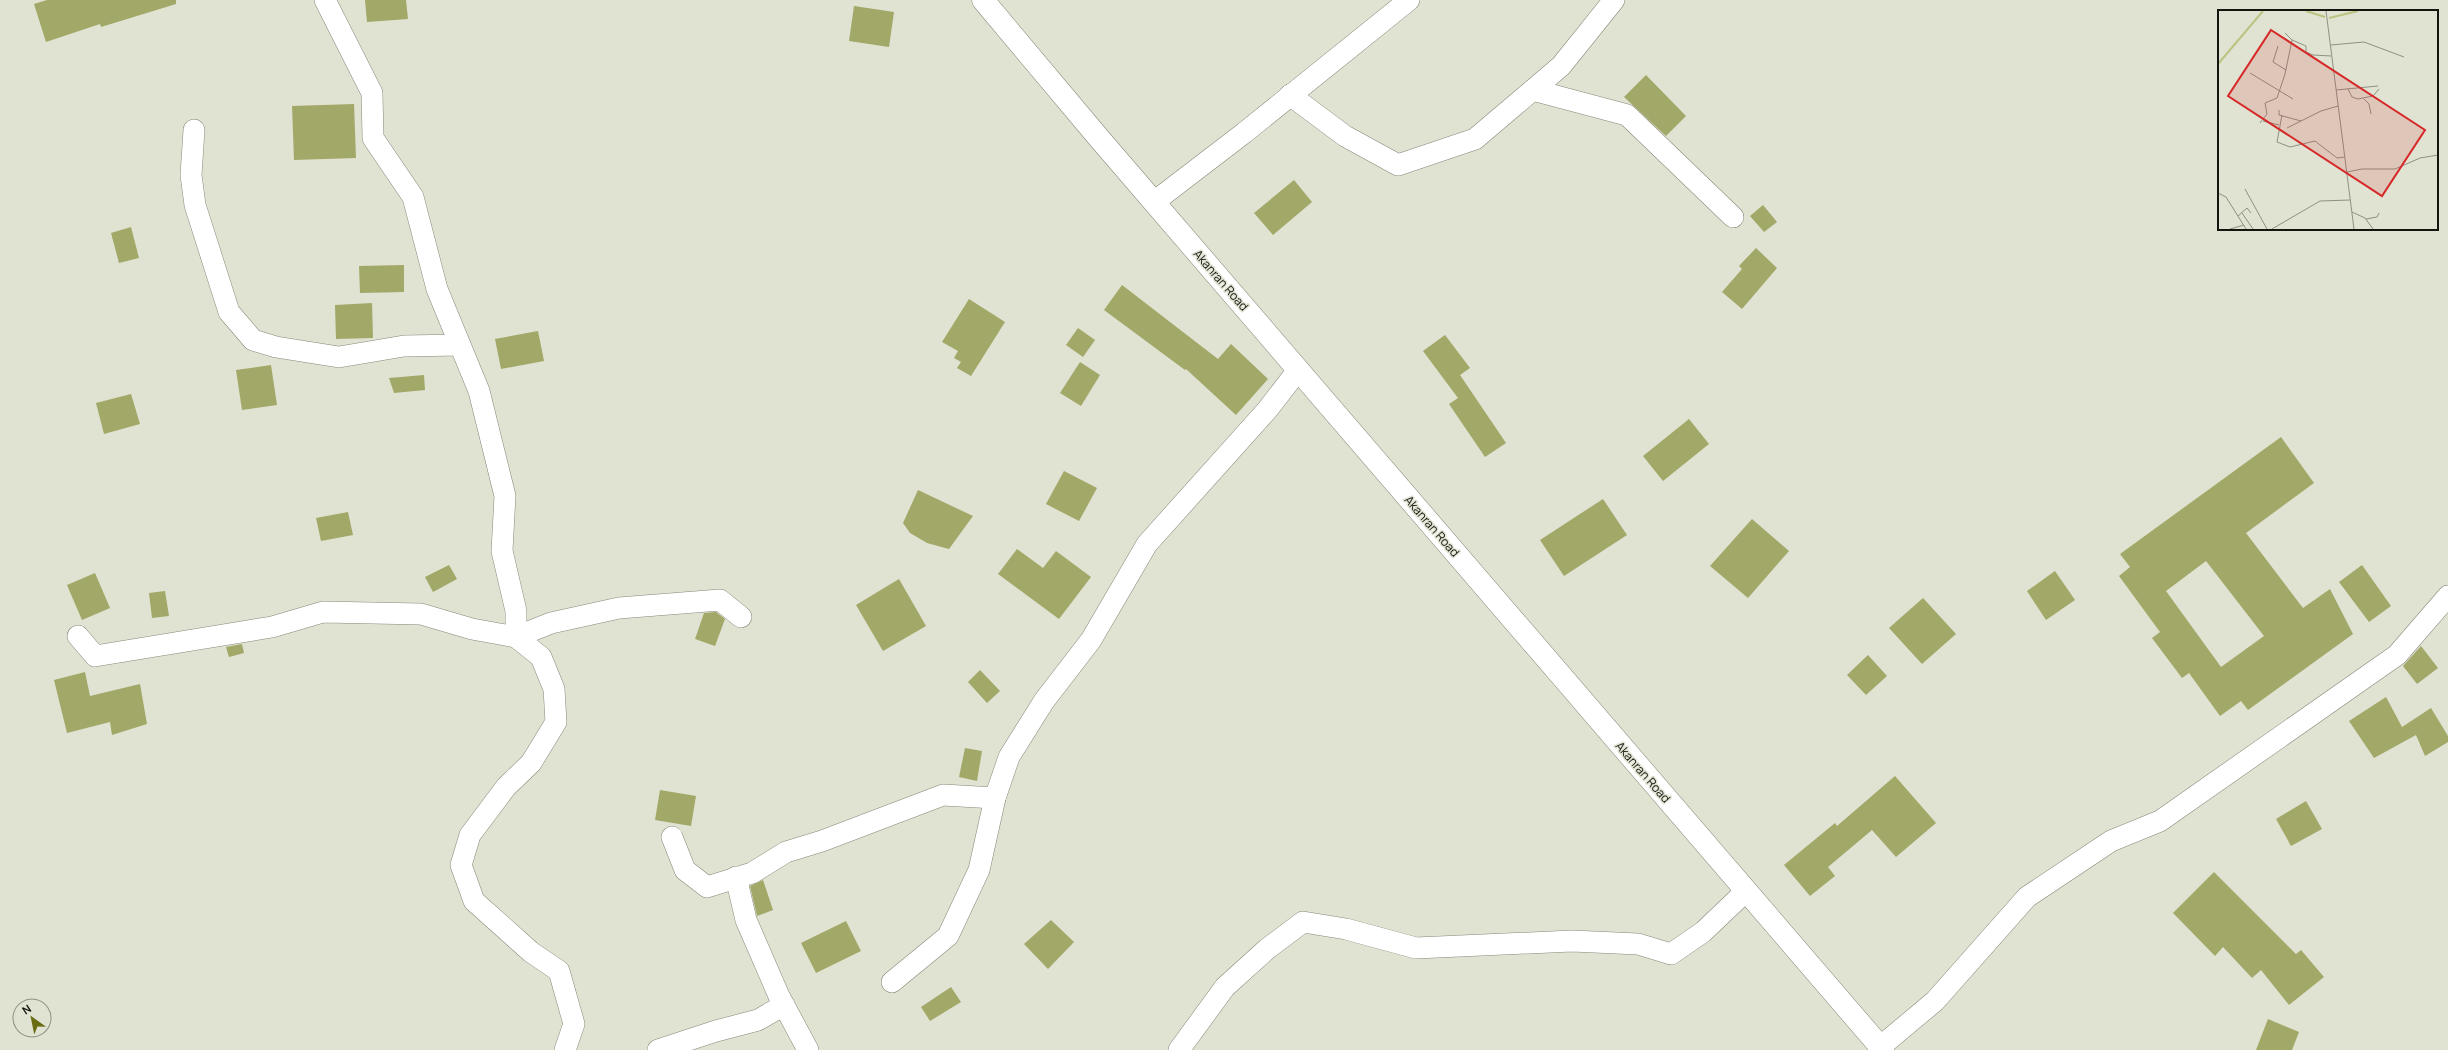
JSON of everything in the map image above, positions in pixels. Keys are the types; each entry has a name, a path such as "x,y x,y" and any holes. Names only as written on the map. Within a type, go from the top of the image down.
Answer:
{"main road":[{"name":"Akanran Road","path":"983,0 1154,202 1881,1048"}],"street":[{"path":"325,0 372,93 373,138 413,197 437,289 479,391 505,496 502,551 516,611 516,638"},
{"path":"1154,202 1409,0"},
{"path":"1290,95 1344,136 1398,165 1475,139 1561,66 1614,0"},
{"path":"1533,90 1627,115 1733,217"},
{"path":"194,130 191,175 195,205 229,312 253,340 276,347 339,358 404,346 460,344"},
{"path":"892,982 948,936 979,870 995,798 1009,757 1044,701 1091,640 1147,544 1268,409 1298,370"},
{"path":"1881,1048 1935,1001 2027,897 2111,841 2160,821 2397,655 2448,596"},
{"path":"516,638 558,621 619,608 665,602 720,600 741,617"},
{"path":"78,636 94,656 272,627 323,612 421,614 472,629 516,638 541,657 554,689 556,722 531,763 506,786 470,835 461,865 474,901 531,952 559,971 574,1024 565,1050"},
{"path":"672,837 685,870 707,887 752,873 786,852 822,841 944,794 995,798"},
{"path":"736,878 746,920 784,1005 808,1050"},
{"path":"1179,1050 1225,987 1267,949 1303,922 1346,929 1416,948 1572,941 1638,944 1671,954 1703,932 1746,891"},
{"path":"658,1050 716,1031 758,1020 784,1005"}],"building":[{"path":"47,0 176,0 176,4 101,27 100,24 46,42 34,4"},
{"path":"365,0 406,0 408,19 367,22"},
{"path":"854,6 894,12 889,47 849,41"},
{"path":"1646,75 1686,116 1666,136 1624,97"},
{"path":"354,104 356,158 294,160 292,106"},
{"path":"1294,180 1312,202 1273,235 1254,213"},
{"path":"1763,205 1777,222 1764,232 1750,216"},
{"path":"131,227 139,258 119,263 111,233"},
{"path":"1756,248 1777,268 1742,309 1722,292 1742,269 1739,266"},
{"path":"404,265 404,292 360,293 359,266"},
{"path":"1122,285 1218,359 1231,344 1268,379 1236,415 1186,369 1185,370 1104,310"},
{"path":"969,299 1005,322 971,376 957,368 961,362 954,358 958,351 942,342"},
{"path":"372,303 373,338 336,339 335,305"},
{"path":"1078,328 1095,340 1083,357 1066,345"},
{"path":"538,331 544,361 501,369 495,339"},
{"path":"1445,335 1470,368 1460,375 1506,443 1485,457 1449,404 1458,398 1423,351"},
{"path":"1080,362 1100,375 1081,406 1060,393"},
{"path":"271,365 277,405 242,410 236,370"},
{"path":"424,375 425,390 394,393 389,378"},
{"path":"131,394 140,424 104,434 96,403"},
{"path":"1689,419 1709,444 1663,481 1643,456"},
{"path":"2281,437 2314,483 2246,533 2303,608 2330,589 2353,634 2248,710 2241,701 2220,716 2189,673 2182,678 2152,638 2160,632 2119,576 2130,567 2120,554","holes":["2206,561 2264,636 2221,667 2166,591"]},
{"path":"1064,471 1097,488 1079,521 1046,504"},
{"path":"918,490 973,516 949,549 927,543 910,533 903,523"},
{"path":"1603,499 1627,535 1564,576 1540,540"},
{"path":"348,512 353,535 321,541 316,518"},
{"path":"1752,519 1789,551 1748,598 1710,566"},
{"path":"1017,549 1043,568 1056,551 1091,577 1059,619 998,574"},
{"path":"449,565 457,579 433,592 425,577"},
{"path":"2362,565 2391,606 2369,622 2339,582"},
{"path":"2055,571 2075,600 2046,620 2027,591"},
{"path":"95,573 110,608 82,620 67,585"},
{"path":"899,579 926,626 883,651 856,605"},
{"path":"165,591 169,616 152,618 149,593"},
{"path":"1923,598 1956,634 1922,664 1889,628"},
{"path":"716,612 725,619 715,646 695,639 704,613"},
{"path":"242,644 244,653 229,657 226,647"},
{"path":"2421,646 2438,668 2417,684 2403,666"},
{"path":"1868,655 1887,676 1866,695 1847,675"},
{"path":"980,670 1000,691 987,703 968,682"},
{"path":"85,672 90,696 140,684 147,724 112,735 110,722 67,733 54,680"},
{"path":"2386,697 2402,727 2431,708 2448,736 2448,742 2425,756 2416,735 2374,758 2349,721"},
{"path":"965,748 982,751 977,781 959,777"},
{"path":"1895,776 1936,823 1896,857 1872,830 1828,867 1835,876 1810,896 1784,865 1835,823 1837,826"},
{"path":"660,790 696,796 691,826 655,820"},
{"path":"2306,801 2322,829 2291,846 2276,819"},
{"path":"2214,872 2296,954 2301,950 2324,977 2289,1005 2261,970 2252,978 2223,947 2215,956 2173,913"},
{"path":"763,880 773,910 757,916 750,886"},
{"path":"1051,920 1074,942 1048,969 1024,944"},
{"path":"846,921 861,951 816,973 801,943"},
{"path":"951,987 961,1002 930,1021 921,1007"},
{"path":"2268,1019 2299,1032 2292,1050 2256,1050"}]}
